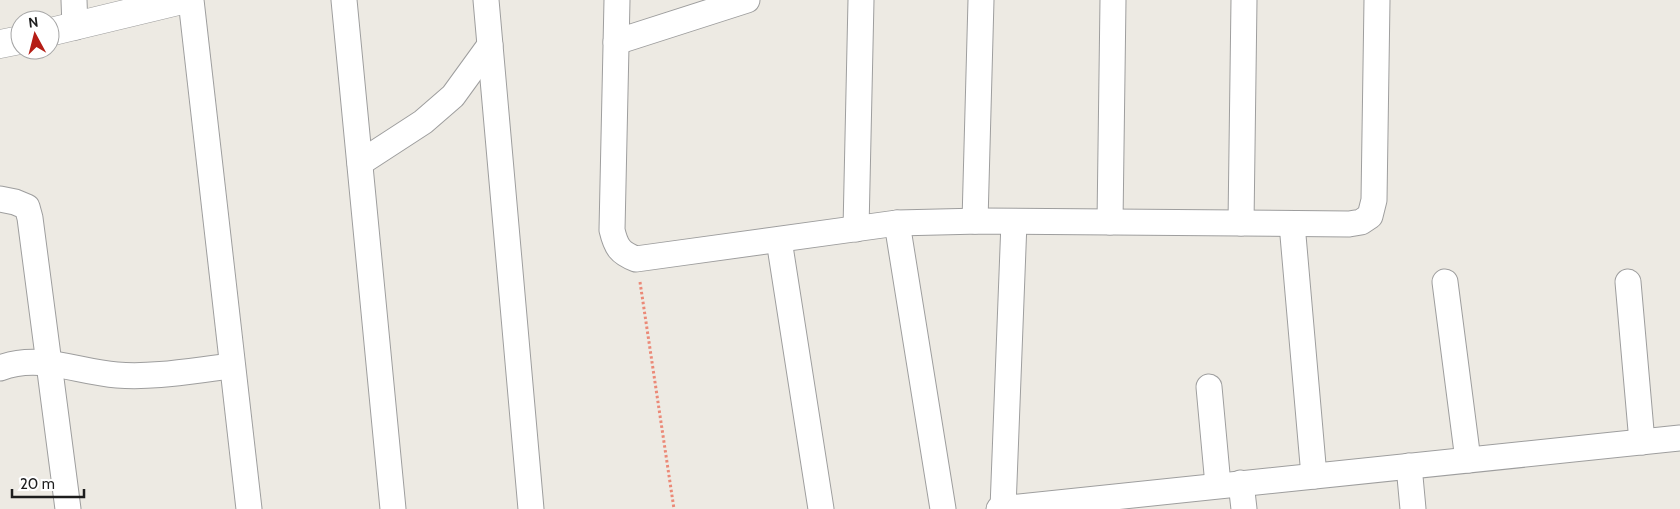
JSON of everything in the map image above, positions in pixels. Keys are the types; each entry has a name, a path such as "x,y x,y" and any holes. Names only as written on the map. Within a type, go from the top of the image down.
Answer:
{"street":[{"path":"62,30 74,0"},
{"path":"62,30 183,0"},
{"path":"191,0 248,509"},
{"path":"344,0 393,509"},
{"path":"486,0 531,509"},
{"path":"617,0 612,230 620,250 625,255 636,259 897,223 1349,224 1361,222 1370,216 1374,200 1377,0"},
{"path":"616,42 747,0"},
{"path":"856,229 861,0"},
{"path":"976,222 981,0"},
{"path":"1110,222 1113,0"},
{"path":"1241,223 1244,0"},
{"path":"360,163 423,122 453,96 490,45"},
{"path":"0,199 27,207 30,218 68,509"},
{"path":"1003,508 1014,222"},
{"path":"897,223 942,509"},
{"path":"1292,224 1314,476"},
{"path":"779,240 821,509"},
{"path":"1445,282 1468,460"},
{"path":"1628,282 1642,442"},
{"path":"0,368 11,364 33,361 49,362 116,375 142,376 232,366"},
{"path":"1209,387 1229,484 1244,509"},
{"path":"999,509 1079,504 1229,484 1680,438"},
{"path":"1409,466 1413,509"}],"path":[{"path":"636,259 674,509"}]}
